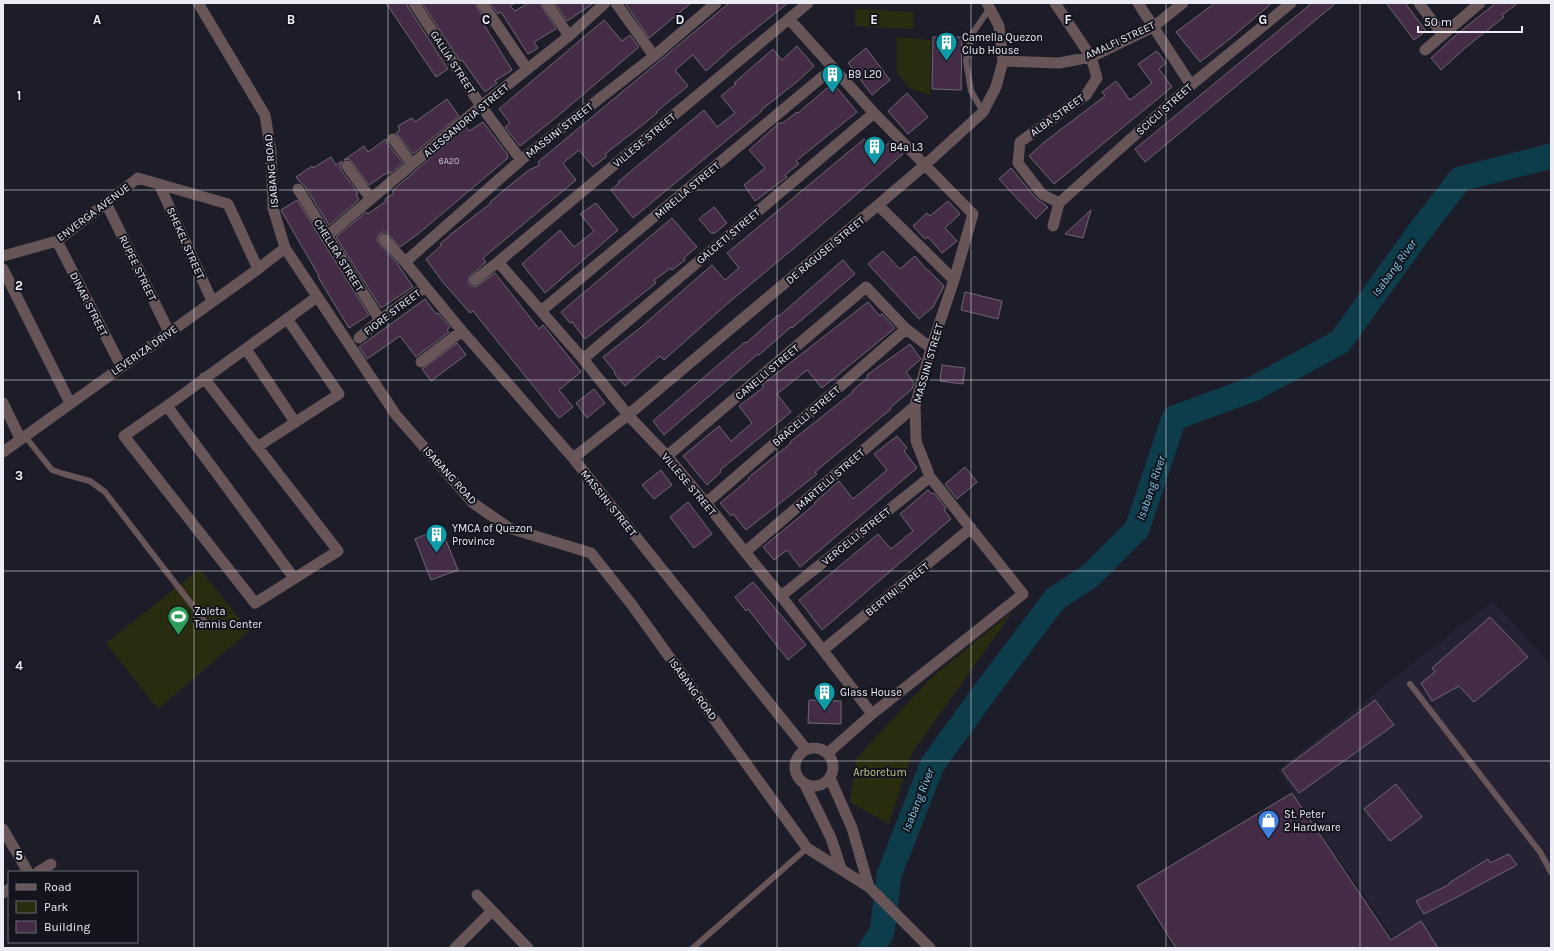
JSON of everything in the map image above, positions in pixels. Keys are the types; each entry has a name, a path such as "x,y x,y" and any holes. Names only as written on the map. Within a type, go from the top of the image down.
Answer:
{"street":[{"name":"ISABANG ROAD","path":"198,3 265,115 271,152 273,208 285,248 396,415 473,503 509,528 591,553 632,605 807,848 841,868 871,889 930,948"},
{"name":"GALLIA STREET","path":"414,3 481,106 521,160"},
{"path":"482,3 527,69"},
{"path":"547,3 569,36"},
{"name":"ALESSANDRIA STREET","path":"327,236 481,106 569,36 605,3"},
{"path":"616,3 654,56"},
{"name":"MASSINI STREET","path":"405,262 521,160 654,56 716,3"},
{"path":"789,19 808,3"},
{"path":"1055,3 1090,57"},
{"path":"1138,3 1191,85"},
{"name":"AMALFI STREET","path":"1004,61 1059,63 1090,57 1154,27 1183,3"},
{"name":"SCICLI STREET","path":"1059,203 1191,85 1291,3"},
{"path":"1419,3 1442,35"},
{"path":"1426,50 1480,3"},
{"name":"DE RAGUSEI STREET","path":"573,458 628,415 878,205 925,165 983,112 996,87 1004,61 999,26 989,5"},
{"name":"MASSINI STREET","path":"789,19 874,113 973,214 954,280 931,348 915,406 916,441 930,477 1023,594 872,714 828,753"},
{"name":"VILLESE STREET","path":"476,280 789,19"},
{"name":"ALBA STREET","path":"1059,203 1042,194 1018,163 1020,142 1086,95 1097,78 1090,57"},
{"name":"MIRELLA STREET","path":"541,312 833,68"},
{"name":"GALCETI STREET","path":"583,359 874,113"},
{"path":"393,139 412,164"},
{"path":"347,166 371,199"},
{"name":"ENVERGA AVENUE","path":"3,256 57,241 138,178 228,204 258,269"},
{"name":"SHEKEL STREET","path":"160,184 212,301"},
{"name":"CHELLRA STREET","path":"298,189 380,320"},
{"name":"RUPEE STREET","path":"106,203 169,332"},
{"path":"1053,226 1059,203"},
{"path":"878,205 954,280"},
{"name":"MASSINI STREET","path":"384,239 573,458 806,749"},
{"name":"DINAR STREET","path":"57,241 122,366"},
{"name":"LEVERIZA DRIVE","path":"3,452 285,248"},
{"name":"VILLESE STREET","path":"498,262 583,359 628,415 667,456 706,503 781,596 872,714"},
{"path":"3,269 70,403"},
{"name":"FIORE STREET","path":"359,338 380,320 425,287"},
{"name":"CANELLI STREET","path":"667,456 866,287 906,330"},
{"path":"204,378 338,551 255,603 124,436 204,378 288,320 317,297"},
{"path":"257,447 339,394 288,320"},
{"path":"906,330 931,348"},
{"name":"BRACELLI STREET","path":"706,503 906,330"},
{"path":"421,362 462,331"},
{"path":"246,349 295,422"},
{"path":"3,403 22,437"},
{"path":"167,406 294,578"},
{"name":"MARTELLI STREET","path":"745,552 915,406"},
{"name":"VERCELLI STREET","path":"781,596 930,477"},
{"name":"BERTINI STREET","path":"823,650 971,528"},
{"path":"805,785 811,787 818,786 827,782 830,778 833,762 828,753 818,748 806,749 797,757 794,769 796,776 805,785 831,838 841,868"},
{"path":"830,778 852,828 871,889"},
{"path":"3,829 27,871"},
{"path":"40,871 50,864"},
{"path":"477,895 528,948"},
{"path":"455,948 492,911"}],"lane":[{"path":"983,112 971,91 966,61 972,34 989,5"},
{"path":"22,437 52,470 90,482 105,492 209,627"},
{"path":"1410,684 1540,852 1551,872"},
{"path":"693,948 807,848"}],"shaded area":[{"path":"1492,601 1551,664 1551,948 1400,948 1278,770"}],"green space":[{"path":"855,9 914,12 913,29 855,26"},
{"path":"897,37 931,40 930,95 909,88 897,72"},
{"name":"Zoleta Tennis Center","path":"200,569 249,631 158,709 106,643"},
{"name":"Arboretum","path":"1014,610 912,753 889,824 850,802 856,759 930,679"}],"building":[{"path":"386,3 407,3 408,7 448,69 436,77"},
{"path":"422,3 475,3 486,21 483,23 512,70 495,81 497,83 485,92 462,60 460,61"},
{"path":"490,3 515,3 510,6 515,11 528,3 540,3 556,29 534,42 538,48 528,54 501,12 498,14"},
{"path":"555,3 594,3 567,21"},
{"path":"625,3 691,3 649,38"},
{"path":"729,3 788,3 734,46 706,71 693,55 675,70 688,86 640,127 605,154 607,156 593,167 579,150 563,163 576,180 483,258 486,262 469,277 469,284 476,287 495,273 539,329 543,325 581,372 559,390 573,407 559,418 473,311 470,313 441,280 426,259 441,246 440,244 450,235 491,203 490,202 529,170 540,165 538,162"},
{"path":"1215,3 1272,3 1200,62 1176,32"},
{"path":"1312,3 1336,3 1145,162 1135,149"},
{"path":"1386,3 1405,3 1426,31 1414,40"},
{"path":"1496,3 1518,3 1502,15 1504,17 1465,48 1441,70 1431,58 1457,34"},
{"path":"604,20 622,41 630,35 639,47 520,146 505,127 510,123 499,109"},
{"name":"Camella Quezon Club House","path":"933,37 962,37 961,90 932,89"},
{"path":"797,46 814,66 633,218 611,190 619,183 618,182 704,110 717,127 735,113 721,96 773,49 782,60"},
{"path":"866,48 890,80 872,95 848,63"},
{"path":"1157,51 1166,63 1159,69 1172,87 1054,184 1029,156 1043,143 1105,96 1102,92 1116,81 1130,100 1152,83 1138,64"},
{"path":"833,83 857,112 796,161 799,164 785,175 787,177 755,201 744,185 765,168 749,150 779,123 783,123 797,112 798,113"},
{"path":"907,93 928,117 908,134 888,111"},
{"path":"447,99 459,116 413,154 396,133 400,130 398,126 412,118 415,122"},
{"path":"483,122 508,155 508,158 418,234 400,247 386,232 379,234 377,240 396,262 413,287 381,308 336,237 366,212 368,214 386,201 385,199 393,194 393,190 466,127 469,131"},
{"path":"386,139 387,143 403,163 390,174 390,171 369,185 349,159 344,160 364,146 368,152"},
{"path":"864,139 876,154 891,141 903,154 727,304 664,360 660,356 625,386 603,357 640,328 712,265 725,280 739,268 727,253"},
{"path":"331,157 336,165 342,161 340,166 341,170 358,193 356,194 359,200 329,225 304,185 296,177 312,166 313,168"},
{"path":"1011,168 1036,198 1048,207 1036,219 999,179"},
{"path":"297,200 369,315 349,328 318,277 319,276 281,210"},
{"path":"948,201 960,214 945,228 957,241 942,253 928,237 925,239 913,226 927,213 930,216"},
{"path":"596,203 618,230 545,293 522,264 560,230 574,247 594,231 580,214"},
{"path":"714,207 727,223 715,233 711,233 699,219"},
{"path":"1091,210 1083,238 1065,234"},
{"path":"672,218 697,247 684,258 685,260 672,270 671,268 654,280 656,283 585,339 572,322 570,323 561,312"},
{"path":"883,251 900,269 915,256 944,286 933,307 919,319 868,264"},
{"path":"843,260 855,274 792,328 791,327 759,355 758,354 664,435 653,421 745,342 746,343 778,315 779,316"},
{"path":"965,292 1002,301 998,319 961,310"},
{"path":"425,299 436,314 438,313 450,327 447,330 449,332 416,357 400,336 367,359 359,347"},
{"path":"868,302 880,316 882,314 895,328 822,388 807,370 777,394 791,412 720,470 721,472 707,485 683,456 719,426 731,441 752,423 739,406 764,387 762,385"},
{"path":"457,343 466,355 431,381 422,369"},
{"path":"910,344 921,359 906,372 914,383 912,389 890,408 891,409 815,472 817,474 746,530 733,514 731,516 720,503 791,443 790,442 853,392 852,391 868,377 867,375"},
{"path":"942,365 965,368 963,384 940,381"},
{"path":"594,389 605,403 587,418 576,403"},
{"path":"897,436 907,448 904,451 917,468 800,567 787,550 774,560 763,547 815,504 814,503 839,481 853,499 887,470 874,454"},
{"path":"965,467 977,482 957,499 945,484"},
{"path":"661,470 672,485 654,499 642,485"},
{"path":"928,490 932,494 934,493 946,508 944,510 951,519 822,630 799,600 878,534 891,549 913,531 900,514"},
{"path":"688,502 712,534 694,548 670,517"},
{"name":"YMCA of Quezon Province","path":"441,528 458,570 431,580 415,539"},
{"path":"753,582 806,645 788,660 748,609 746,611 735,597"},
{"path":"1490,617 1528,657 1474,702 1459,686 1432,701 1421,683 1435,672 1432,668"},
{"name":"Glass House","path":"809,700 841,701 841,724 808,723"},
{"path":"1375,700 1394,725 1299,793 1282,770"},
{"path":"1396,784 1422,817 1390,841 1364,809"},
{"name":"St. Peter 2 Hardware","path":"1292,793 1391,940 1421,921 1438,948 1176,948 1137,886"},
{"path":"1509,854 1517,865 1424,914 1416,901 1450,884 1449,883 1488,859 1490,863"}],"waterway":[{"name":"Isabang River","path":"871,948 882,932 889,875 932,765 1055,599 1090,576 1137,529 1174,418 1253,389 1340,342 1417,235 1460,179 1551,156"}],"place":[{"name":"Camella Quezon Club House","path":"947,62"},
{"name":"B9 L20","path":"832,94"},
{"name":"B4a L3","path":"875,166"},
{"name":"YMCA of Quezon Province","path":"436,554"},
{"name":"Zoleta Tennis Center","path":"178,636"},
{"name":"Glass House","path":"825,712"},
{"name":"St. Peter 2 Hardware","path":"1269,840"}]}
